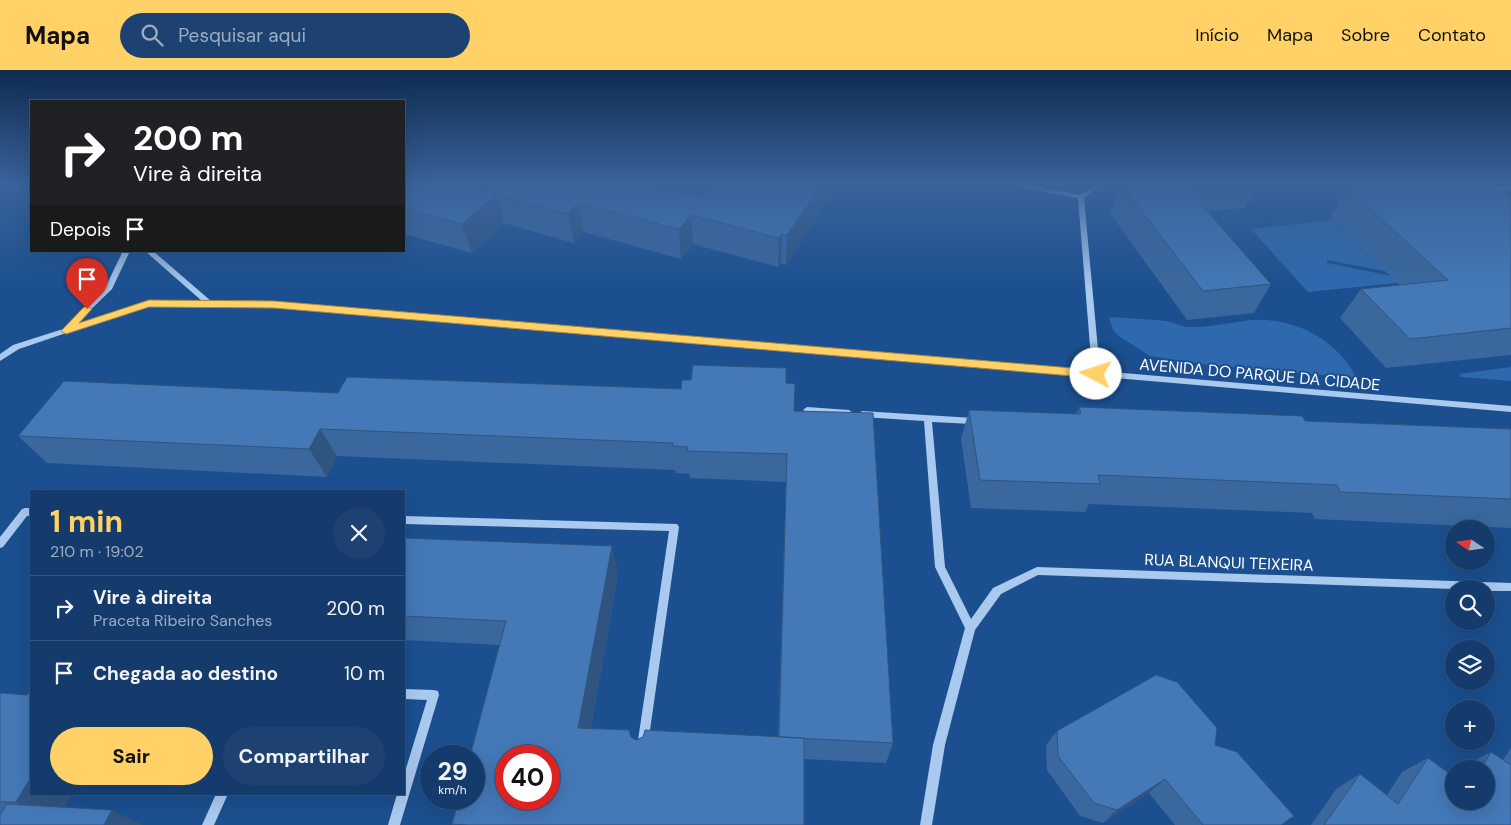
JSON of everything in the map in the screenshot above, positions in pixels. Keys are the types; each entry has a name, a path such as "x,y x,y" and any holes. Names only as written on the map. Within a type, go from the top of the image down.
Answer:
{"street":[{"path":"1083,220 1096,374"},
{"path":"66,331 109,287 126,252"},
{"path":"149,252 210,304"},
{"name":"AVENIDA DO PARQUE DA CIDADE","path":"0,358 16,347 149,303 283,305 1511,409"},
{"path":"807,410 973,421"},
{"path":"926,825 939,745 970,628 940,566 928,418"},
{"path":"0,544 25,512 30,512"},
{"path":"405,520 674,527 642,753"},
{"name":"RUA BLANQUI TEIXEIRA","path":"970,628 997,591 1037,571 1511,587"},
{"path":"405,694 434,695 405,790"},
{"path":"208,825 222,795"},
{"path":"394,825 403,795"}],"shaded area":[{"path":"1333,220 1373,260 1432,280 1327,260 1327,263 1417,281 1308,292 1251,229"},
{"path":"1109,317 1166,321 1188,327 1212,326 1253,320 1285,323 1300,327 1326,342 1338,352 1357,378 1208,365 1150,356 1120,337 1113,330"},
{"path":"1511,367 1511,381 1461,377 1459,374"}],"building":[{"path":"448,220 466,220 462,224"},
{"path":"645,220 687,220 679,229"},
{"path":"711,220 797,220 787,235 782,234 779,238"},
{"path":"1149,220 1215,220 1271,284 1203,291"},
{"path":"1383,220 1511,220 1511,328 1410,339 1361,289 1448,280"},
{"path":"693,365 786,368 786,383 795,384 794,411 873,413 893,743 779,737 787,454 687,451 688,447 673,446 673,443 320,429 309,449 18,436 64,381 338,393 347,377 681,389 682,380 691,380"},
{"path":"1079,407 1302,416 1305,421 1511,429 1511,499 1340,492 1337,485 1098,475 1100,484 980,480 969,410 1081,414"},
{"path":"405,538 612,546 578,728 629,730 631,737 636,740 643,737 645,730 804,738 804,825 452,824 456,810 485,810 485,745 473,745 506,621 405,616"},
{"path":"1156,675 1177,682 1217,728 1215,745 1237,752 1294,816 1281,825 1203,825 1165,779 1117,810 1094,803 1058,756 1057,731"},
{"path":"30,690 30,779 16,802 0,802 0,693 27,695"},
{"path":"1491,752 1511,765 1511,825 1324,825 1360,774 1398,804 1428,758 1445,770 1445,810 1495,810 1495,760 1486,760"},
{"path":"7,804 112,810 104,825 0,825 0,815"}],"route":[{"path":"87,309 66,331 149,303 274,304 1096,374"}]}
